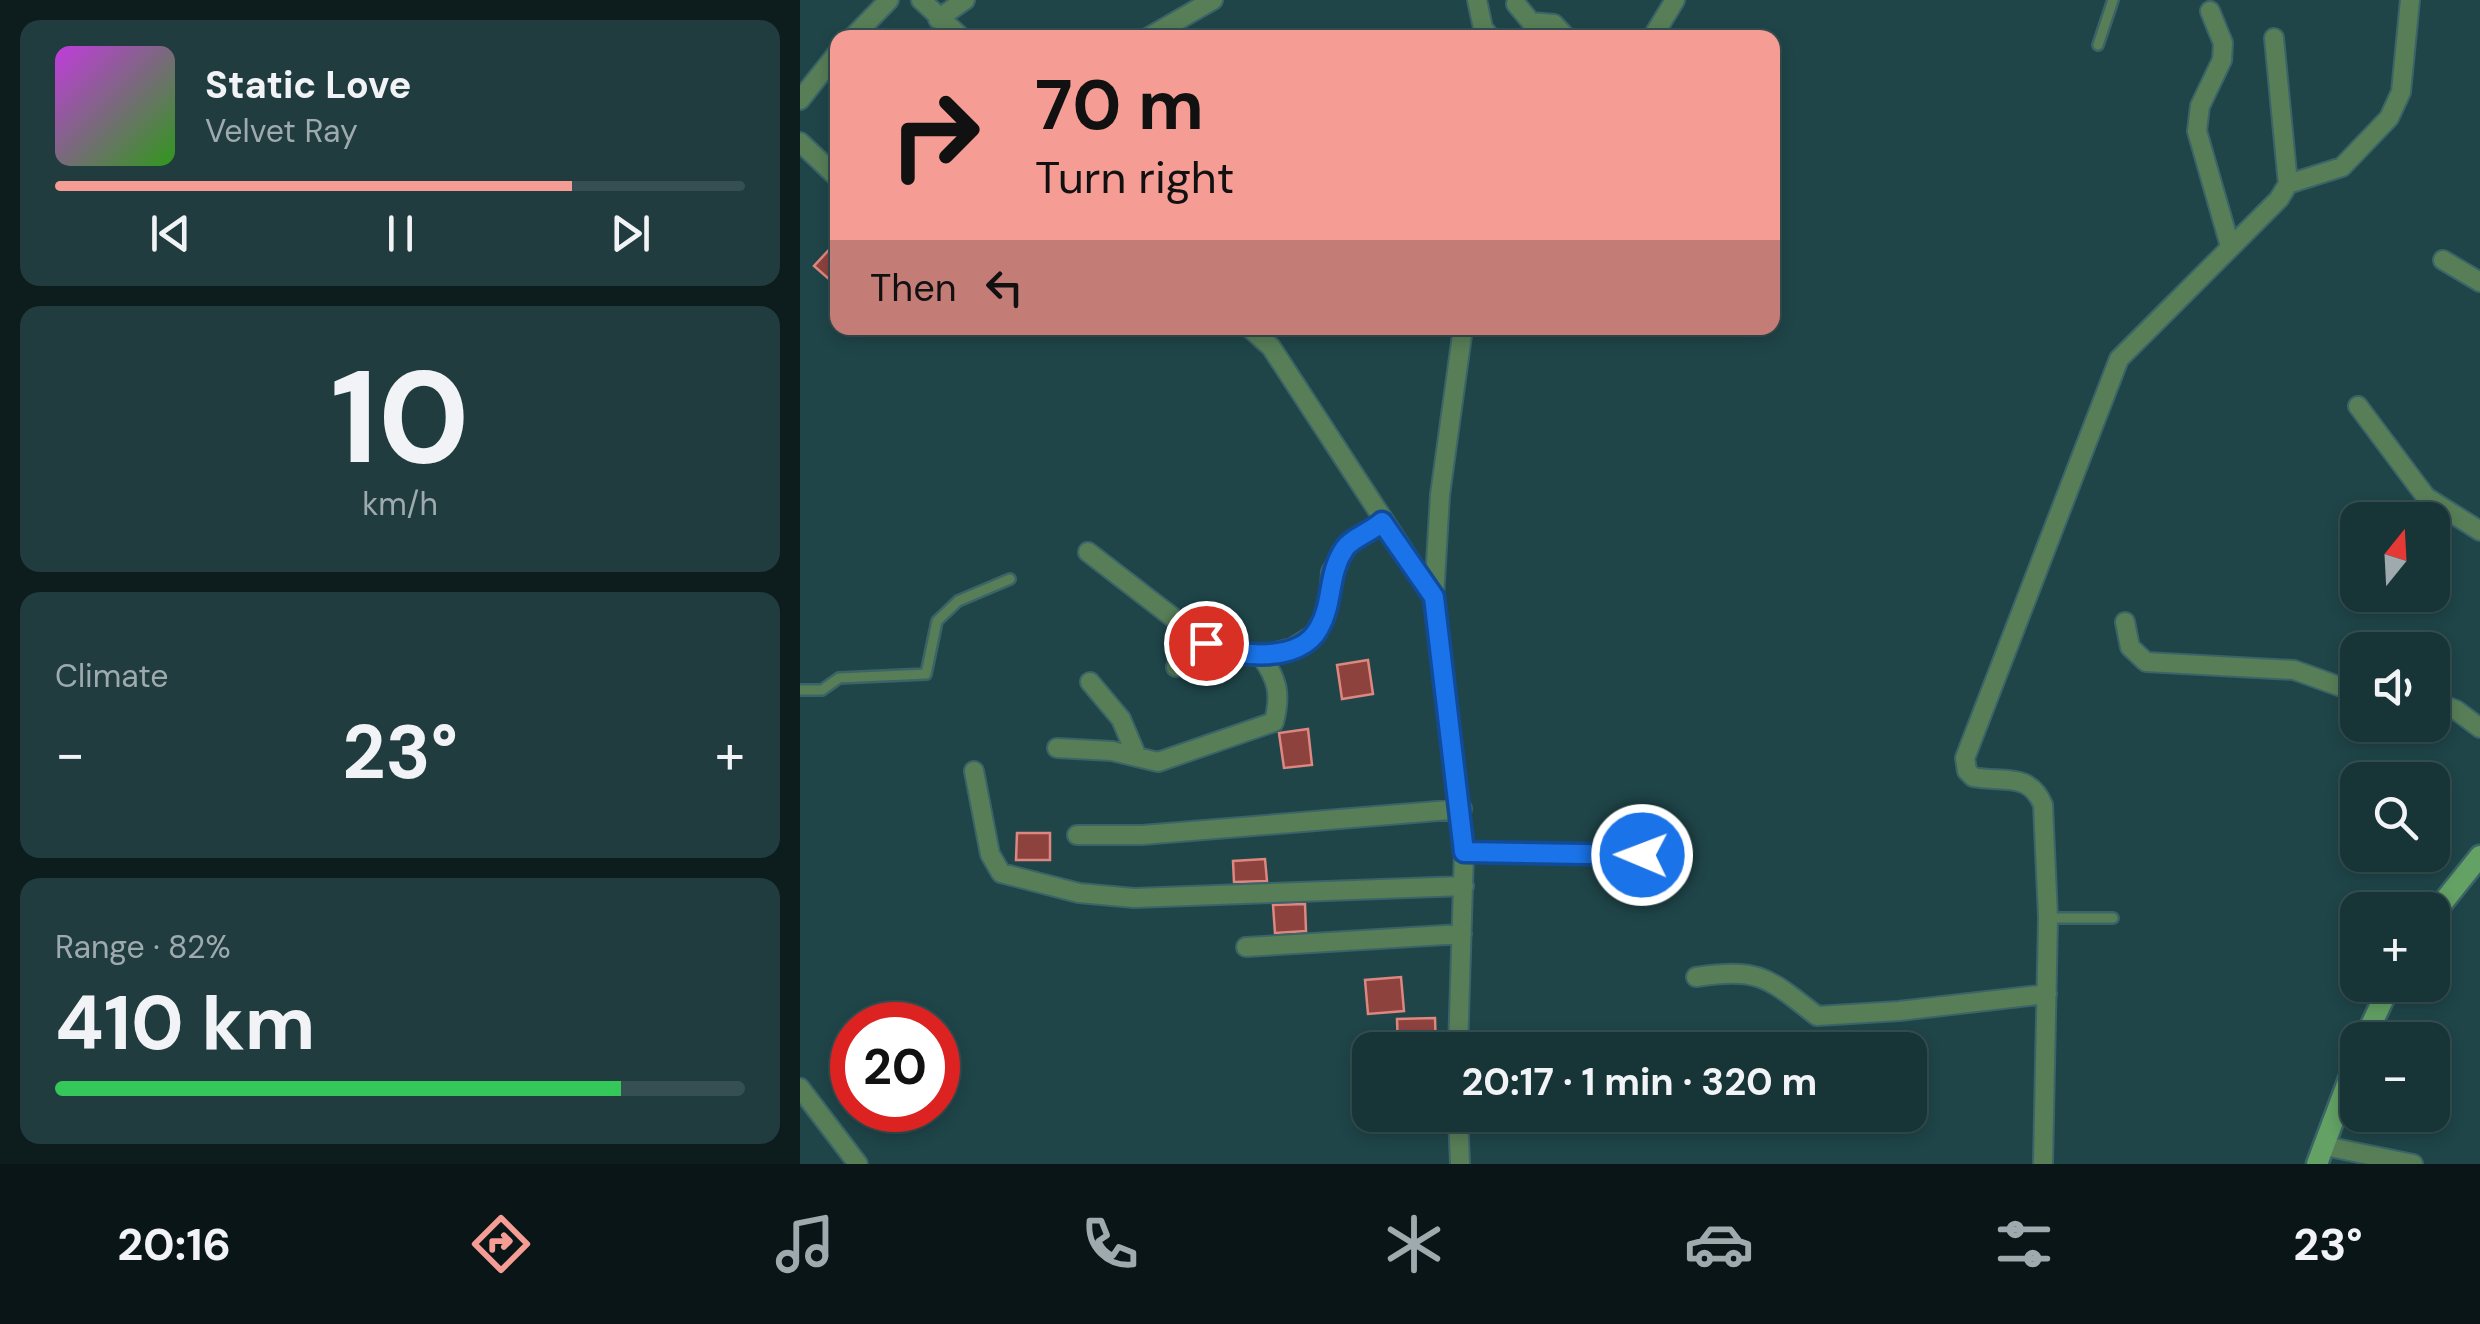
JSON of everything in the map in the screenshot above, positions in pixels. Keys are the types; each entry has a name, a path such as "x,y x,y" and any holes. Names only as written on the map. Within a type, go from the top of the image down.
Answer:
{"street":[{"path":"860,30 889,0"},
{"path":"921,0 952,30"},
{"path":"938,18 966,0"},
{"path":"1161,30 1212,0"},
{"path":"1476,0 1485,30"},
{"path":"1657,30 1675,0"},
{"path":"2288,184 2342,167 2390,118 2401,92 2410,0"},
{"path":"1516,4 1530,22 1554,24 1559,30"},
{"path":"2210,11 2223,51 2216,78 2200,106 2196,132 2230,246"},
{"path":"2043,1164 2048,918 2044,813 2040,797 2023,781 1973,777 1966,768 1966,755 2120,358 2278,200 2288,184 2274,38"},
{"path":"800,100 830,62"},
{"path":"800,142 830,170"},
{"path":"2443,260 2480,282"},
{"path":"1258,335 1271,347 1434,597"},
{"path":"1459,1032 1464,886 1462,809 1434,597 1440,496 1463,335"},
{"path":"2358,406 2426,497 2480,531"},
{"path":"1176,667 1228,654 1261,656 1292,648 1318,632 1329,602 1330,572 1348,543 1382,522"},
{"path":"1088,552 1206,643 1228,654"},
{"path":"2125,622 2130,647 2146,662 2294,670 2340,687"},
{"path":"1057,748 1158,762 1274,722 1280,696 1274,674 1261,656"},
{"path":"1090,682 1121,719 1137,757"},
{"path":"2450,708 2480,728"},
{"path":"974,771 990,854 1000,873 1078,893 1134,898 1464,886"},
{"path":"1076,835 1142,834 1462,809"},
{"path":"2450,894 2480,856"},
{"path":"1246,947 1462,934"},
{"path":"1696,977 1735,972 1758,975 1817,1016 1899,1012 2047,994"},
{"path":"800,1088 854,1158 834,1164"},
{"path":"2340,1104 2321,1155 2413,1164"},
{"path":"1459,1132 1460,1164"}],"lane":[{"path":"2098,46 2113,0"},
{"path":"800,690 822,690 839,678 926,674 937,622 958,602 1010,579"},
{"path":"1464,852 1642,855"},
{"path":"2048,918 2113,918"}],"building":[{"path":"830,249 830,280 814,266"},
{"path":"1368,660 1373,694 1342,699 1337,665"},
{"path":"1308,729 1312,765 1284,768 1279,733"},
{"path":"1017,833 1050,833 1050,860 1016,860"},
{"path":"1265,859 1267,881 1234,882 1233,861"},
{"path":"1305,904 1306,931 1275,933 1273,905"},
{"path":"1401,977 1404,1011 1368,1014 1365,980"},
{"path":"1435,1018 1435,1032 1397,1032 1397,1019"}],"route":[{"path":"1206,643 1228,654 1261,656 1292,648 1318,632 1329,602 1330,572 1348,543 1366,536 1382,522 1434,597 1462,809 1464,852 1642,855"}]}
